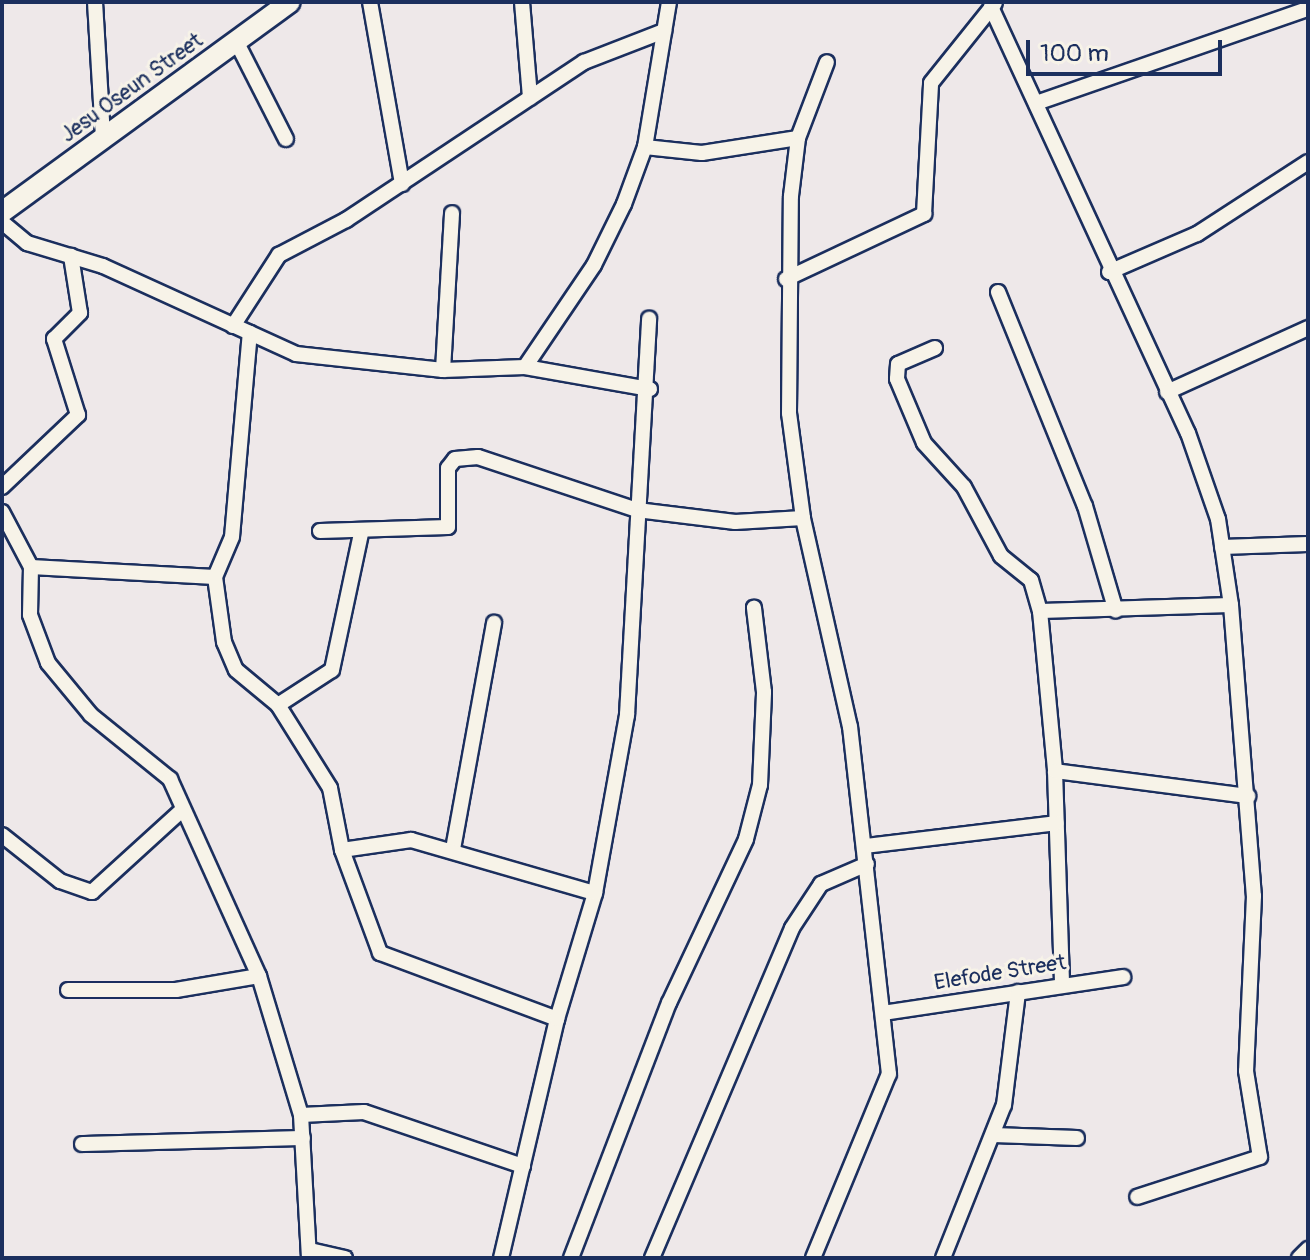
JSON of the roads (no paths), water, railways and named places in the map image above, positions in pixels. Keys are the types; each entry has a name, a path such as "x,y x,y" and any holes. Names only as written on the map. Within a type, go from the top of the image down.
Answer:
{"main road":[{"name":"Jesu Oseun Street","path":"2,212 290,2"}],"street":[{"path":"95,2 103,138"},
{"path":"370,2 402,184"},
{"path":"522,2 530,98"},
{"path":"525,367 594,265 645,147 669,2"},
{"path":"786,279 924,214 931,83 994,4 1109,272 1167,392 1210,493 1231,605 1248,796 1254,914 1245,1058 1260,1157 1137,1197"},
{"path":"1036,103 1308,9"},
{"path":"233,326 279,255 402,184 584,62 664,31"},
{"path":"236,41 286,139"},
{"path":"813,1258 889,1074 850,727 803,518 789,413 786,279 798,138 827,62"},
{"path":"645,147 702,153 798,138"},
{"path":"1109,272 1197,234 1308,162"},
{"path":"443,370 452,213"},
{"path":"2,222 27,243 71,256 296,354 443,370 525,367 650,389"},
{"path":"2,487 78,415 54,339 80,313 71,256"},
{"path":"998,292 1085,506 1116,611"},
{"path":"501,1258 557,1019 595,893 627,715 637,510 650,389 649,319"},
{"path":"1167,392 1308,328"},
{"path":"250,333 232,537 215,577 224,642 236,670 278,705 330,788 342,850 389,961 557,1019"},
{"path":"935,348 898,364 897,379 924,443 964,487 1001,556 1031,580 1040,611 1055,771 1062,985"},
{"path":"320,531 361,533 448,527 455,459 478,457 637,510 735,522 803,518"},
{"path":"2,512 31,567 30,615 48,663 91,715 158,764 259,976 301,1115 310,1254 345,1258"},
{"path":"278,705 337,660 361,533"},
{"path":"1222,547 1308,544"},
{"path":"31,567 215,577"},
{"path":"1040,611 1231,605"},
{"path":"571,1258 669,1003 746,839 760,785 764,692 754,608"},
{"path":"453,849 494,623"},
{"path":"1055,771 1248,796"},
{"path":"2,835 60,881 92,892 180,812"},
{"path":"865,846 1057,823"},
{"path":"342,850 400,839 453,849 595,893"},
{"path":"652,1258 792,928 821,884 867,864"},
{"path":"68,990 176,990 259,976"},
{"name":"Elefode Street","path":"883,1013 1123,977"},
{"path":"943,1258 994,1135 1014,1062 1018,992"},
{"path":"301,1115 364,1112 523,1166"},
{"path":"994,1135 1077,1138"},
{"path":"82,1144 303,1138"},
{"path":"1299,1258 1308,1249"}]}
